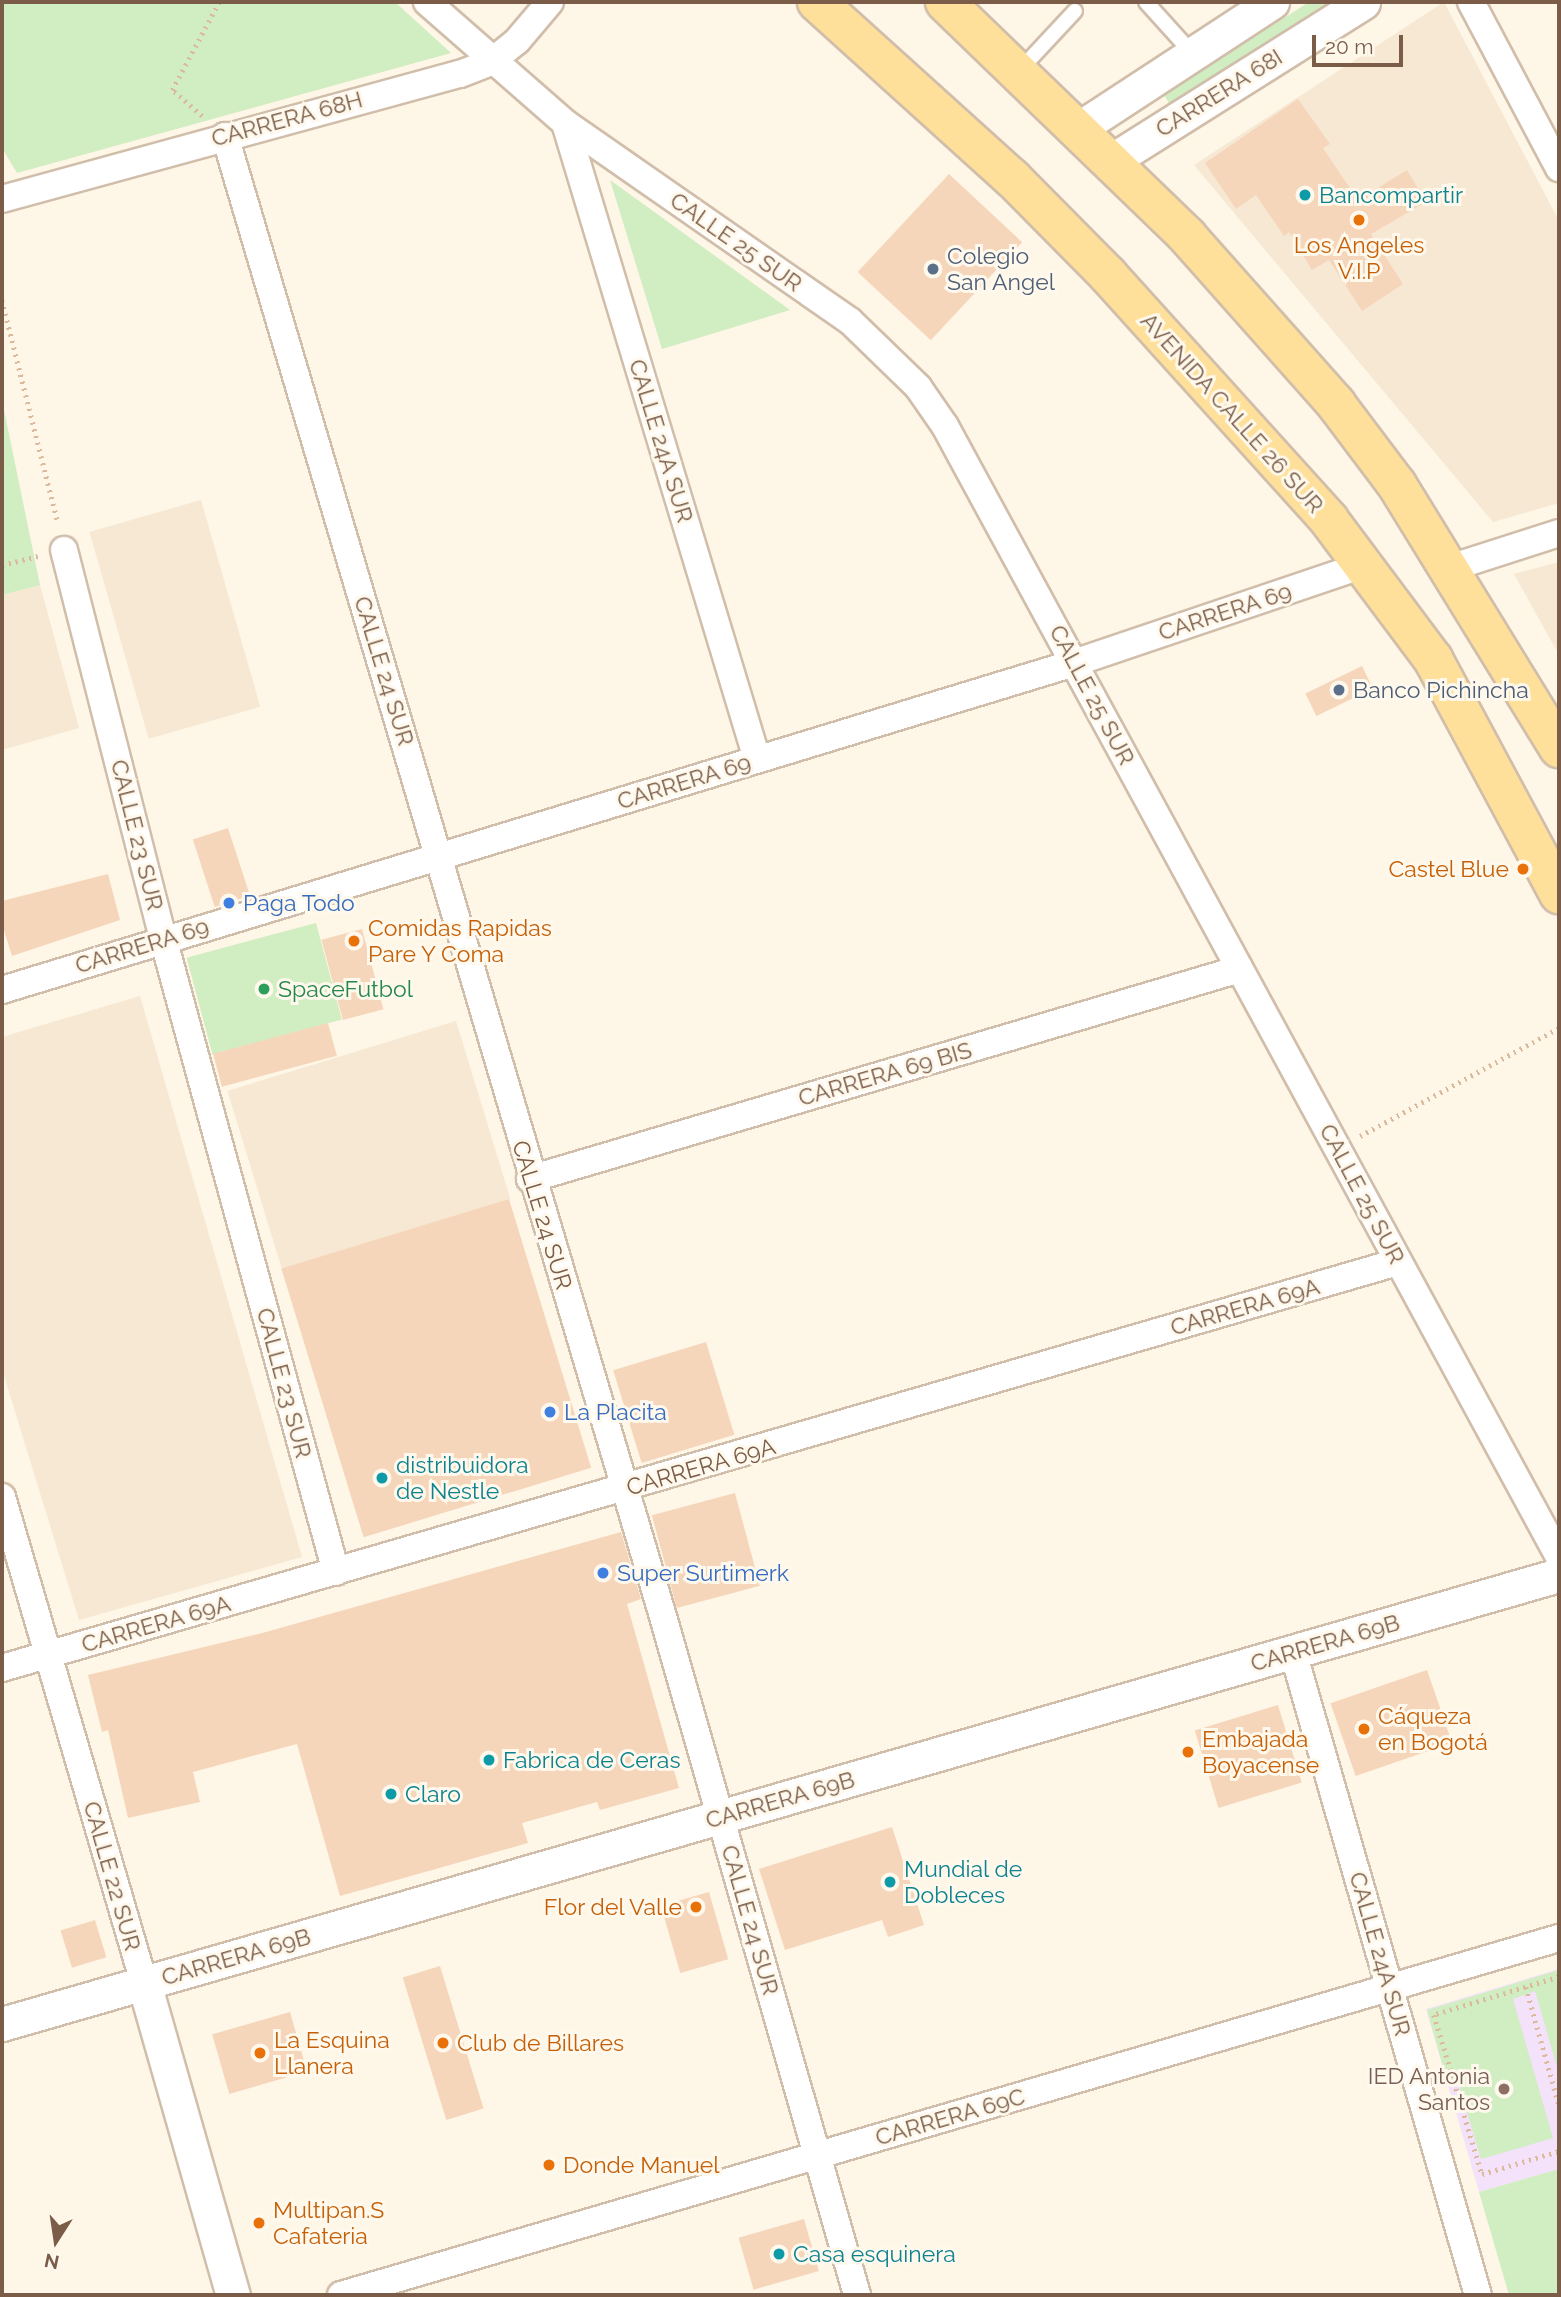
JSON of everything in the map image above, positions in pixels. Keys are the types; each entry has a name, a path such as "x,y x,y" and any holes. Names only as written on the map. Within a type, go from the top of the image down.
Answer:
{"main road":[{"name":"AVENIDA CALLE 26 SUR","path":"817,2 1012,178 1108,275 1364,565 1433,659 1559,894"},
{"path":"945,2 1187,236 1336,404 1450,568 1559,748"}],"street":[{"name":"CALLE 25 SUR","path":"427,2 491,62 565,123 882,347 945,426 1559,1557"},
{"name":"CARRERA 68H","path":"2,199 225,135 460,74 491,62 517,41 550,2"},
{"name":"CARRERA 68I","path":"1078,129 1272,2"},
{"name":"CARRERA 68I","path":"1111,161 1363,2"},
{"path":"1471,2 1559,168"},
{"name":"CALLE 24A SUR","path":"565,123 757,759"},
{"name":"CALLE 24 SUR","path":"225,135 439,857 530,1179 625,1489 721,1817 857,2295"},
{"path":"1450,568 1559,533"},
{"name":"CALLE 23 SUR","path":"64,550 163,939 336,1572"},
{"name":"CARRERA 69","path":"3,983 163,939 439,857 1074,663 1364,565"},
{"name":"CARRERA 69 BIS","path":"530,1179 1240,969"},
{"name":"CARRERA 69A","path":"2,1668 625,1489 1398,1262"},
{"name":"CALLE 22 SUR","path":"2,1497 233,2295"},
{"name":"CARRERA 69B","path":"2,2024 1559,1575"},
{"name":"CALLE 24A SUR","path":"1293,1652 1478,2295"},
{"name":"CARRERA 69C","path":"341,2295 1559,1938"}],"lane":[{"path":"1146,2 1194,54"},
{"path":"1018,72 1075,11"}],"path":[{"path":"219,2 172,90 225,135"},
{"path":"2,300 64,550 2,565"},
{"path":"1337,1149 1559,1028"},
{"path":"1559,1977 1434,2015 1482,2174 1559,2151"},
{"path":"1526,1987 1559,2105"}],"shaded area":[{"path":"1444,2 1559,221 1559,503 1493,522 1194,165"},
{"path":"201,500 260,707 149,739 89,532"},
{"path":"1559,562 1559,655 1514,574"},
{"path":"40,585 79,728 2,750 2,595"},
{"path":"140,996 302,1557 79,1620 2,1369 2,1037"},
{"path":"456,1021 510,1199 282,1269 227,1091"},
{"name":"IED Antonia Santos","path":"1559,1969 1559,2169 1479,2192 1426,2009"}],"green space":[{"path":"2,2 395,2 451,53 17,173 2,148"},
{"path":"1309,2 1338,2 1172,108 1164,95"},
{"path":"610,180 790,310 662,349"},
{"path":"2,400 40,585 2,595"},
{"name":"SpaceFutbol","path":"316,923 342,1020 212,1054 187,958"},
{"name":"IED Antonia Santos","path":"1559,1970 1559,2074 1535,1991 1513,1999 1553,2138 1481,2159 1458,2082 1448,2084 1427,2010"},
{"path":"1559,2169 1559,2295 1509,2295 1479,2192"}],"building":[{"path":"1298,99 1330,144 1323,148 1358,200 1407,170 1426,202 1371,234 1403,284 1362,311 1329,260 1312,270 1289,232 1284,236 1256,195 1236,209 1205,163"},
{"path":"949,174 1022,242 931,340 858,272"},
{"name":"Banco Pichincha","path":"1362,666 1373,688 1316,716 1305,694"},
{"path":"228,828 250,896 215,907 193,839"},
{"path":"108,874 120,920 12,956 2,924 2,901"},
{"path":"362,929 383,1009 343,1020 321,940"},
{"path":"328,1023 337,1056 222,1087 213,1054"},
{"path":"509,1199 591,1468 364,1537 281,1269"},
{"path":"706,1342 734,1435 642,1463 613,1370"},
{"path":"735,1493 760,1586 677,1608 652,1515"},
{"path":"621,1532 641,1599 627,1604 679,1788 600,1810 597,1802 522,1823 528,1843 340,1896 297,1744 193,1772 200,1802 128,1818 108,1730 102,1732 88,1675 266,1632"},
{"path":"1427,1670 1452,1743 1356,1776 1331,1703"},
{"path":"1278,1705 1302,1782 1218,1808 1195,1730"},
{"path":"892,1827 924,1925 888,1937 882,1920 785,1950 759,1869"},
{"path":"709,1892 728,1959 680,1973 661,1906"},
{"path":"95,1920 106,1957 72,1968 61,1931"},
{"name":"Club de Billares","path":"440,1966 484,2108 446,2120 403,1977"},
{"name":"La Esquina Llanera","path":"290,2012 307,2072 229,2094 212,2034"},
{"name":"Casa esquinera","path":"804,2219 819,2271 754,2290 739,2238"}],"place":[{"name":"Bancompartir","path":"1305,195"},
{"name":"Los Angeles V.I.P","path":"1359,220"},
{"name":"Colegio San Angel","path":"933,269"},
{"name":"Banco Pichincha","path":"1339,690"},
{"name":"Castel Blue","path":"1523,869"},
{"name":"Paga Todo","path":"229,903"},
{"name":"Comidas Rapidas Pare Y Coma","path":"354,941"},
{"name":"SpaceFutbol","path":"264,989"},
{"name":"La Placita","path":"550,1412"},
{"name":"distribuidora de Nestle","path":"382,1478"},
{"name":"Super Surtimerk","path":"603,1573"},
{"name":"Cáqueza en Bogotá","path":"1364,1729"},
{"name":"Embajada Boyacense","path":"1188,1752"},
{"name":"Fabrica de Ceras","path":"489,1760"},
{"name":"Claro","path":"391,1794"},
{"name":"Mundial de Dobleces","path":"890,1882"},
{"name":"Flor del Valle","path":"696,1907"},
{"name":"Club de Billares","path":"443,2043"},
{"name":"La Esquina Llanera","path":"260,2053"},
{"name":"IED Antonia Santos","path":"1504,2089"},
{"name":"Donde Manuel","path":"549,2165"},
{"name":"Multipan.S Cafateria","path":"259,2223"},
{"name":"Casa esquinera","path":"779,2254"}]}
